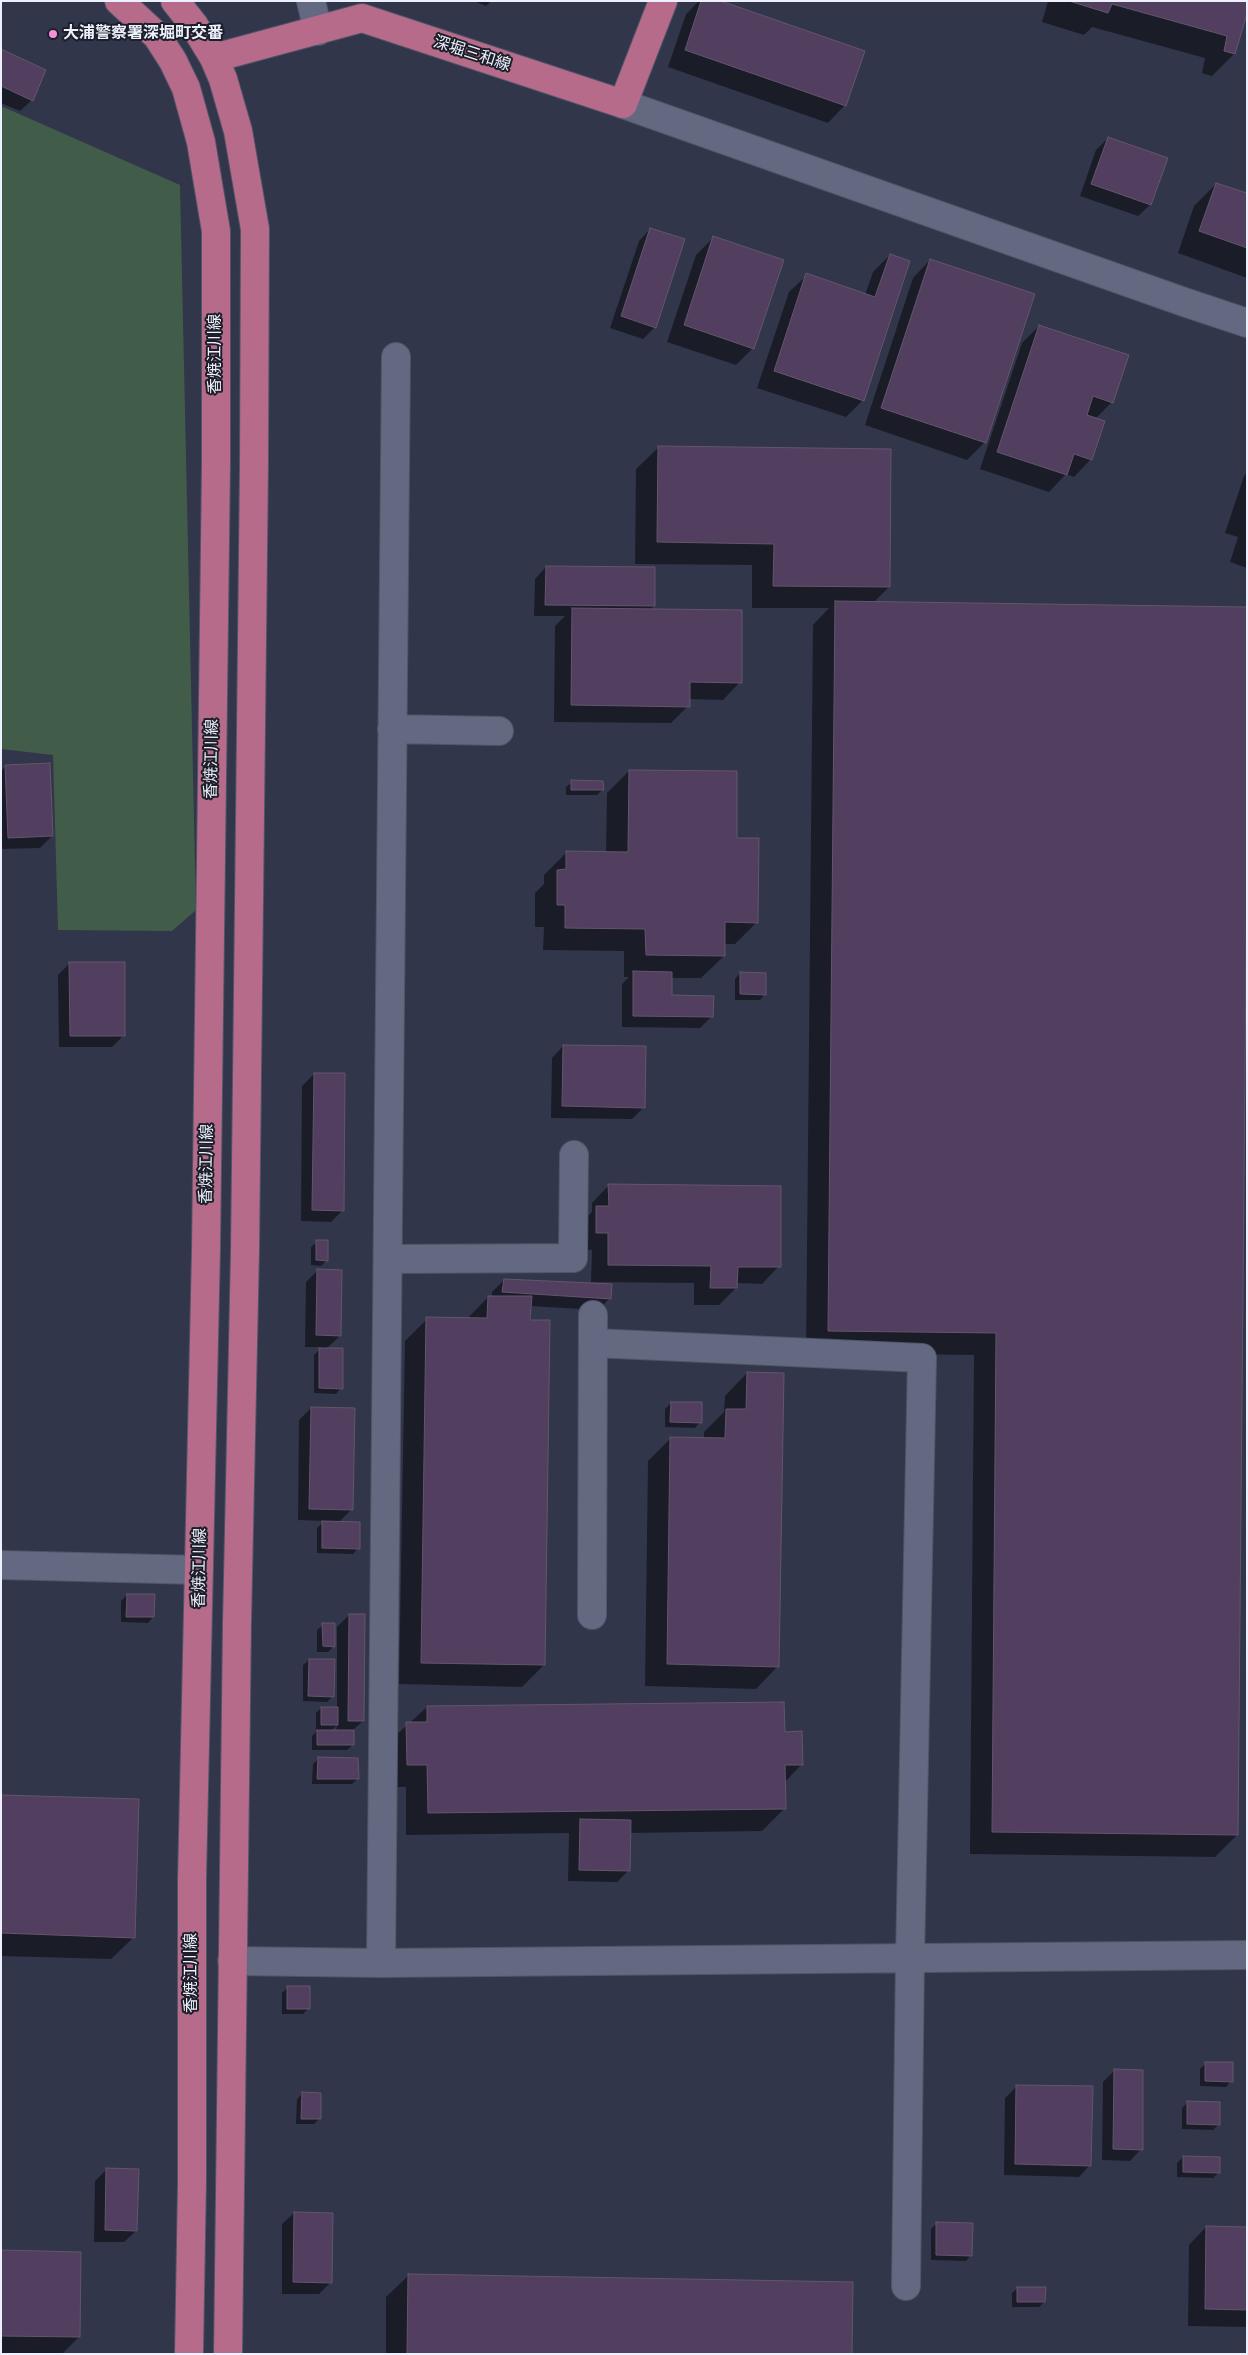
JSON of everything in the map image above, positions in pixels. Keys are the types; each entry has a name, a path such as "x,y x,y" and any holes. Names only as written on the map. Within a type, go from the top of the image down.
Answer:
{"main road":[{"name":"香焼江川線","path":"119,1 157,36 173,61 186,88 201,142 216,232 216,464 208,1131 192,1879 192,2182 189,2354"},
{"path":"175,1 194,25 214,58 238,131 255,229 245,1261 232,1961 228,2354"},
{"path":"627,94 663,1"},
{"name":"深堀三和線","path":"214,58 362,18 627,94"}],"street":[{"path":"311,1 318,31"},
{"path":"627,94 1174,299 1247,322"},
{"path":"381,1963 396,358"},
{"path":"392,728 499,731"},
{"path":"388,1260 574,1258 574,1155"},
{"path":"592,1615 593,1315"},
{"path":"594,1343 922,1358 910,1959 906,2286"},
{"path":"1,1566 200,1570"},
{"path":"232,1961 381,1963 1247,1955"}],"green space":[{"path":"1,106 180,185 196,910 172,931 58,930 53,755 1,749"}],"building":[{"path":"701,1 721,1 865,51 846,106 685,50"},
{"path":"1069,1 1247,1 1247,14 1235,54 1224,51 1227,36 1112,4 1108,13"},
{"path":"1,49 46,70 33,101 1,86"},
{"path":"1108,137 1168,158 1151,205 1091,184"},
{"path":"1216,183 1247,193 1247,248 1199,231"},
{"path":"650,228 685,239 656,328 621,316"},
{"path":"713,236 784,260 754,349 684,325"},
{"path":"890,254 910,261 864,401 774,371 806,273 875,297"},
{"path":"930,259 1035,294 986,443 881,408"},
{"path":"1039,325 1129,355 1113,403 1093,396 1087,415 1105,421 1092,460 1074,454 1067,475 997,452"},
{"path":"658,446 891,449 890,587 773,586 774,544 657,542"},
{"path":"546,566 655,567 655,606 545,605"},
{"path":"835,601 1247,607 1247,852 1238,1835 992,1832 996,1333 828,1331"},
{"path":"572,608 742,610 742,683 690,682 690,707 571,705"},
{"path":"50,763 53,836 8,838 5,765"},
{"path":"629,770 737,771 737,838 759,838 758,923 725,922 725,956 646,955 645,929 565,928 565,905 557,905 557,870 566,869 566,851 628,852"},
{"path":"571,780 603,781 604,790 571,790"},
{"path":"69,962 125,962 125,1036 70,1036"},
{"path":"633,971 672,972 672,995 714,996 713,1017 633,1016"},
{"path":"740,972 766,973 766,995 740,994"},
{"path":"563,1045 646,1046 645,1108 562,1106"},
{"path":"314,1073 345,1073 344,1211 312,1210"},
{"path":"608,1184 781,1186 781,1267 738,1267 737,1288 710,1288 711,1266 608,1265 608,1233 596,1233 596,1206 609,1206"},
{"path":"316,1240 328,1240 328,1261 316,1260"},
{"path":"317,1269 342,1270 341,1336 316,1335"},
{"path":"504,1279 612,1284 611,1299 502,1292"},
{"path":"488,1296 532,1296 530,1320 550,1320 545,1665 421,1663 426,1317 487,1318"},
{"path":"319,1348 343,1348 343,1389 319,1388"},
{"path":"747,1372 784,1373 779,1667 667,1664 670,1437 725,1438 726,1409 746,1409"},
{"path":"671,1402 702,1402 702,1423 670,1422"},
{"path":"311,1407 355,1408 353,1510 309,1509"},
{"path":"322,1521 360,1522 360,1549 322,1548"},
{"path":"127,1594 155,1594 154,1617 126,1617"},
{"path":"349,1614 365,1614 364,1721 348,1721"},
{"path":"322,1623 335,1623 335,1647 323,1646"},
{"path":"309,1659 335,1659 334,1697 308,1696"},
{"path":"784,1702 785,1732 802,1731 803,1765 785,1765 786,1809 428,1813 427,1765 407,1765 406,1722 427,1722 427,1706"},
{"path":"321,1707 338,1707 338,1725 321,1725"},
{"path":"317,1730 354,1730 354,1745 317,1745"},
{"path":"318,1757 358,1758 359,1779 317,1779"},
{"path":"1,1795 139,1799 135,1938 1,1933"},
{"path":"580,1819 631,1820 630,1871 579,1870"},
{"path":"287,1986 310,1986 310,2009 287,2009"},
{"path":"1205,2062 1233,2062 1233,2082 1205,2081"},
{"path":"1114,2069 1143,2070 1143,2150 1113,2149"},
{"path":"1016,2085 1093,2086 1091,2166 1015,2164"},
{"path":"302,2092 321,2093 321,2119 301,2119"},
{"path":"1187,2101 1220,2102 1220,2125 1187,2124"},
{"path":"1183,2156 1220,2157 1220,2173 1183,2172"},
{"path":"106,2168 139,2169 137,2231 105,2230"},
{"path":"294,2212 333,2213 332,2283 293,2282"},
{"path":"936,2222 973,2223 972,2256 936,2255"},
{"path":"1206,2226 1247,2227 1247,2310 1205,2309"},
{"path":"1,2250 81,2252 80,2337 1,2336"},
{"path":"408,2274 853,2282 852,2354 407,2354"},
{"path":"1017,2287 1046,2287 1045,2302 1017,2302"}],"place":[{"name":"大浦警察署深堀町交番","path":"53,34"}]}
